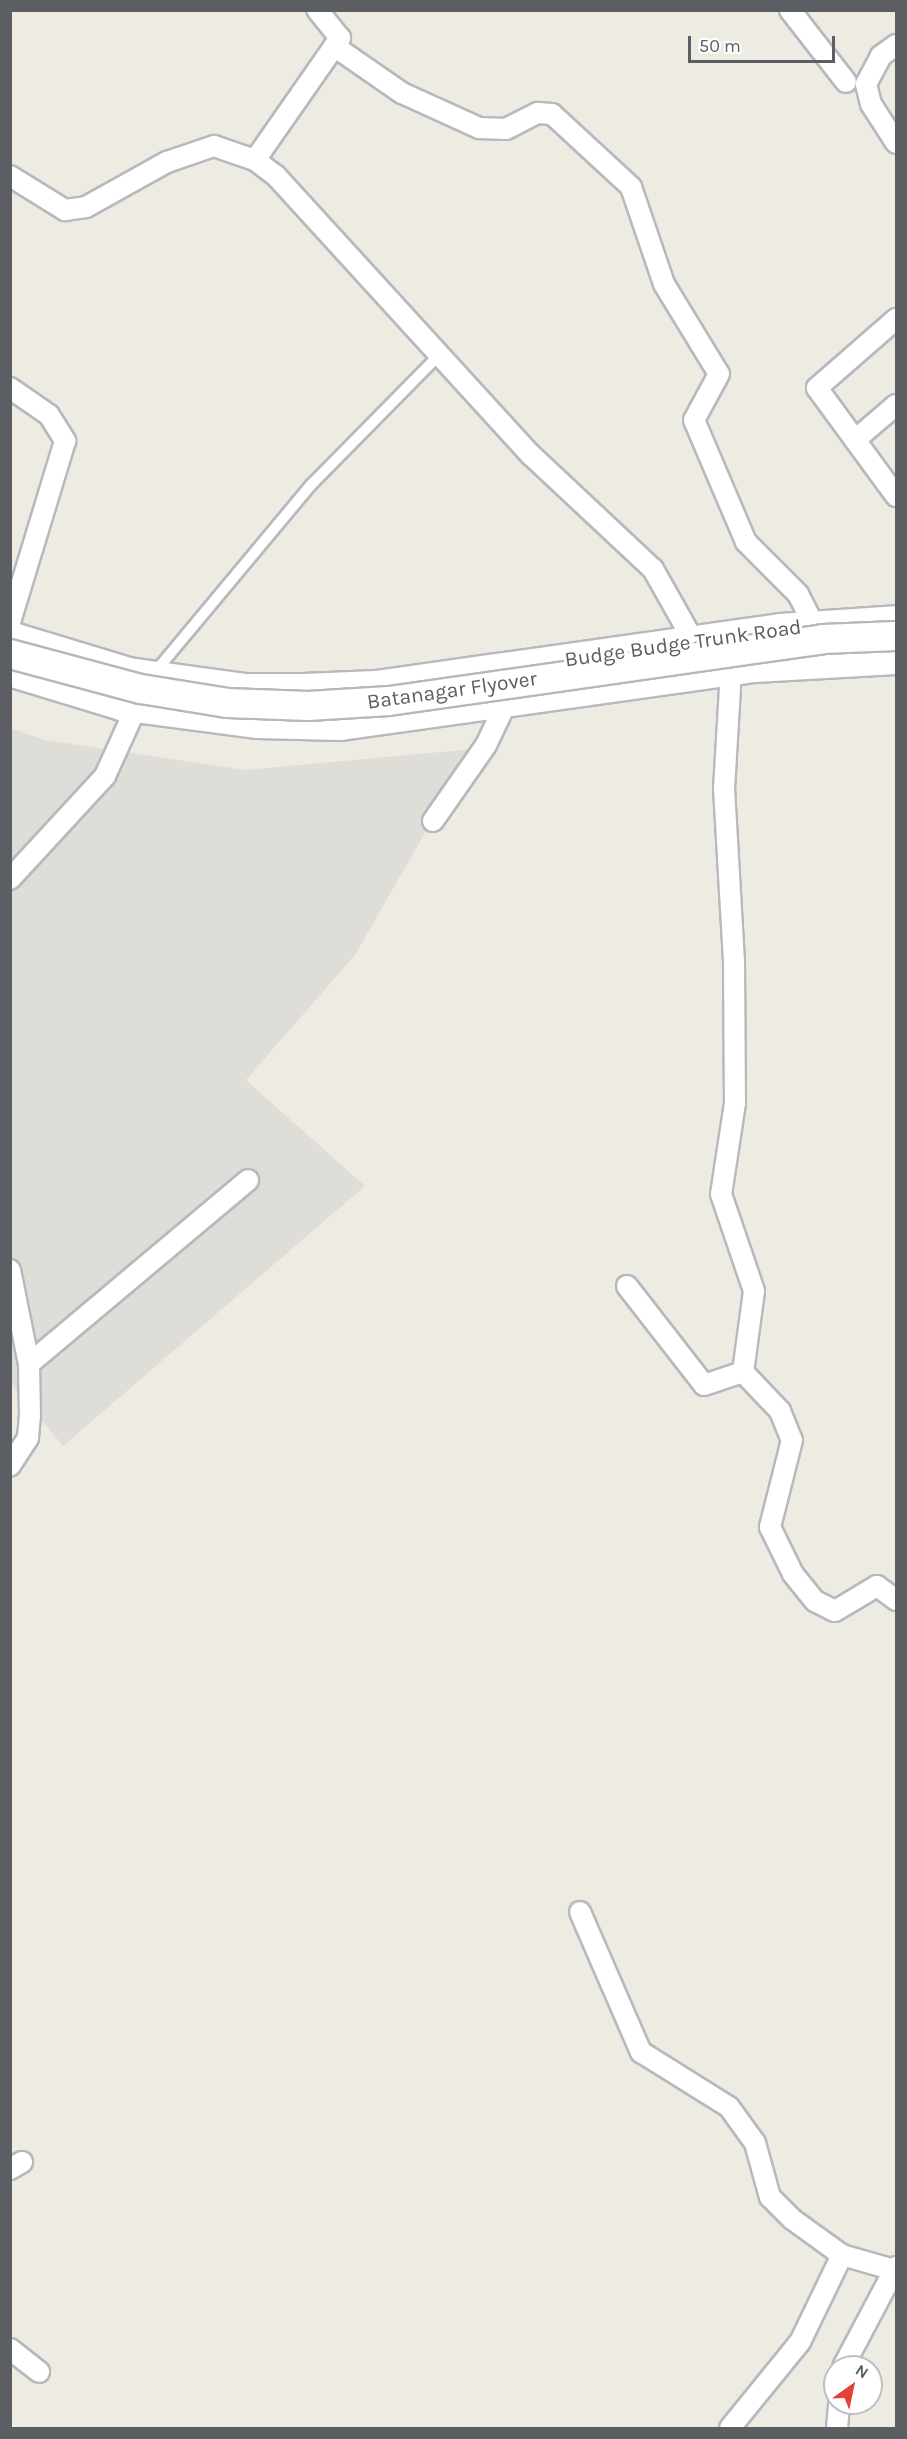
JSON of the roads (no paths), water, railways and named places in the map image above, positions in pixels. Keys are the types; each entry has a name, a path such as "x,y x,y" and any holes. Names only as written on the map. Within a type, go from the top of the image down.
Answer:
{"street":[{"path":"255,160 340,38 317,10"},
{"path":"790,10 846,82"},
{"path":"897,45 882,56 866,84 871,104 897,143"},
{"path":"334,46 402,93 479,128 506,129 538,113 552,114 631,187 664,284 719,374 694,420 746,542 798,594 814,625"},
{"path":"10,176 65,210 86,207 167,162 214,146 255,160 276,176 531,455 653,569 694,642"},
{"path":"897,319 817,388 897,496"},
{"path":"10,388 49,415 65,441 10,622"},
{"path":"855,440 897,405"},
{"name":"Budge Budge Trunk Road","path":"10,636 71,657 153,675 246,688 376,686 814,625 897,620"},
{"name":"Batanagar Flyover","path":"10,654 141,689 227,703 308,706 389,701 823,639 897,636"},
{"name":"Budge Budge Trunk Road","path":"10,672 135,708 258,724 341,726 731,671 897,660"},
{"path":"731,671 724,808 734,963 735,1103 721,1194 754,1291 743,1372 790,1427 790,1455 770,1527 793,1574 826,1610 835,1611 878,1586 897,1600"},
{"path":"10,879 105,776 135,708 153,675"},
{"path":"433,821 486,745 506,703"},
{"path":"29,1364 248,1180"},
{"path":"10,1270 29,1364 28,1438 10,1466"},
{"path":"627,1286 704,1385 743,1372"},
{"path":"580,1912 633,2042 729,2107 755,2144 770,2197 842,2255 895,2269 849,2355"},
{"path":"730,2428 800,2342 842,2255"},
{"path":"10,2349 39,2372"}],"lane":[{"path":"153,675 311,485 439,355"}]}
